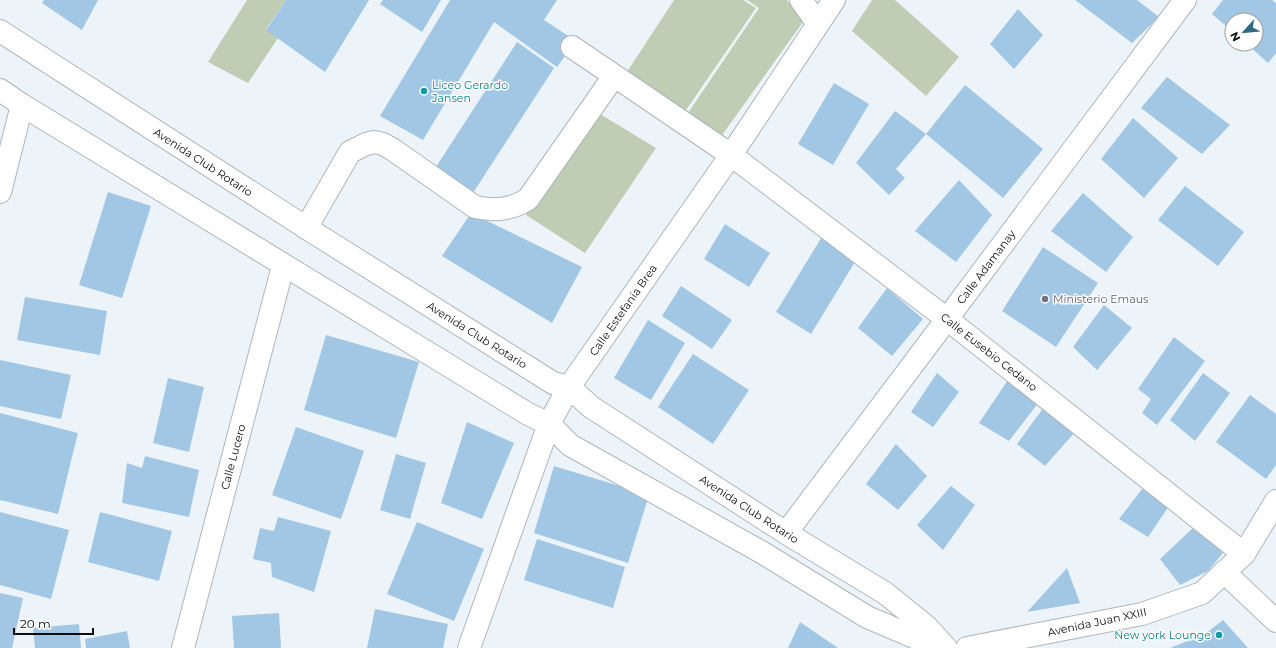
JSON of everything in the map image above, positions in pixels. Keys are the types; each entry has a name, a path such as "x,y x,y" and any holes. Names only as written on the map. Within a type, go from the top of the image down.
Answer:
{"street":[{"path":"800,0 818,24"},
{"name":"Calle Estefanía Brea","path":"469,648 549,424 569,387 731,156 834,0"},
{"name":"Calle Adamanay","path":"786,533 1185,0"},
{"name":"Avenida Club Rotario","path":"0,31 306,228 553,383 569,387 591,407 786,533 885,593 926,626 946,648"},
{"name":"Calle Eusebio Cedano","path":"572,47 731,156 947,319 1244,554"},
{"path":"306,228 350,152 366,144 374,142 383,144 392,149 475,207 502,209 518,205 528,198 614,76"},
{"path":"0,90 283,266 528,414 549,424 570,445 763,553 867,617 940,648"},
{"path":"0,192 22,105"},
{"name":"Calle Lucero","path":"183,648 283,266"},
{"name":"Avenida Juan XXIII","path":"967,648 1142,614 1202,593 1244,554 1276,501"},
{"path":"1224,572 1276,621"}],"green space":[{"path":"247,0 286,0 266,29 278,38 248,83 208,62"},
{"path":"674,0 743,0 756,8 684,113 625,75"},
{"path":"747,0 787,0 803,22 720,138 686,116 759,8"},
{"path":"872,0 895,0 959,57 926,96 852,31"},
{"path":"595,111 656,148 585,253 526,215"}],"building":[{"path":"44,0 98,0 82,30 42,3"},
{"path":"286,0 369,0 325,72 266,30"},
{"path":"383,0 441,0 422,32 380,4"},
{"name":"Liceo Gerardo Jansen","path":"450,0 557,0 544,20 576,41 557,67 494,22 423,140 380,116"},
{"path":"1075,0 1137,0 1159,17 1132,43"},
{"path":"1223,0 1272,0 1276,3 1276,53 1268,63 1256,52 1264,52 1264,12 1224,12 1224,24 1212,14"},
{"path":"1018,9 1043,35 1014,69 990,44"},
{"path":"517,42 554,68 471,196 434,170"},
{"path":"1167,77 1230,125 1202,154 1141,108"},
{"path":"834,83 869,104 833,165 798,144"},
{"path":"965,85 1043,149 1003,198 926,134"},
{"path":"895,111 926,134 896,169 905,178 889,195 856,163"},
{"path":"1133,118 1178,158 1144,198 1101,159"},
{"path":"959,180 992,215 956,262 915,231"},
{"path":"1185,186 1244,232 1218,266 1158,220"},
{"path":"108,192 151,206 122,298 79,285"},
{"path":"1083,193 1133,237 1106,272 1051,231"},
{"path":"471,213 582,267 552,323 442,256"},
{"path":"725,224 770,253 749,287 704,259"},
{"path":"823,235 858,257 811,334 776,312"},
{"path":"1043,247 1098,283 1056,347 1002,311"},
{"path":"681,286 732,320 712,349 662,316"},
{"path":"887,288 923,319 892,356 858,328"},
{"path":"25,297 107,311 100,355 17,340"},
{"path":"1104,305 1132,328 1097,370 1073,347"},
{"path":"648,320 685,343 651,400 614,378"},
{"path":"326,335 419,362 396,438 304,410"},
{"path":"1174,337 1205,361 1157,425 1142,413 1151,399 1138,389"},
{"path":"693,354 749,390 713,444 658,407"},
{"path":"0,360 71,375 61,419 0,406"},
{"path":"937,373 959,392 933,427 911,412"},
{"path":"1203,373 1230,393 1195,441 1170,420"},
{"path":"168,378 204,387 189,452 153,443"},
{"path":"1008,380 1039,402 1009,441 979,423"},
{"path":"1250,395 1276,414 1276,465 1266,479 1216,442"},
{"path":"1044,407 1076,431 1045,466 1017,444"},
{"path":"0,413 78,433 58,514 0,500"},
{"path":"467,422 514,443 482,519 441,503"},
{"path":"296,427 364,451 341,519 272,495"},
{"path":"896,444 927,476 898,510 866,484"},
{"path":"396,454 426,463 410,519 380,510"},
{"path":"145,456 199,470 189,517 122,503 127,463 142,468"},
{"path":"554,466 649,495 628,563 534,533"},
{"path":"951,486 975,505 943,550 917,525"},
{"path":"1142,489 1169,506 1148,537 1119,519"},
{"path":"0,512 69,530 51,599 0,585"},
{"path":"100,512 172,531 159,581 88,562"},
{"path":"278,517 331,531 314,592 272,577 271,563 253,559 260,528 274,531"},
{"path":"417,522 484,549 454,621 387,594"},
{"path":"1195,526 1223,553 1208,571 1180,585 1160,559"},
{"path":"537,539 625,567 613,608 524,580"},
{"path":"1067,568 1080,603 1027,612"},
{"path":"0,593 23,598 12,648 0,648"},
{"path":"375,609 448,624 443,648 367,648"},
{"path":"279,613 281,648 234,648 232,616"},
{"name":"New york Lounge","path":"1223,620 1248,648 1170,648 1209,631"},
{"path":"800,622 838,648 788,648"},
{"path":"79,624 81,648 35,648 33,628"},
{"path":"127,631 130,648 86,648 85,639"}],"place":[{"name":"Liceo Gerardo Jansen","path":"424,91"},
{"name":"Ministerio Emaus","path":"1045,299"},
{"name":"New york Lounge","path":"1219,635"}]}
